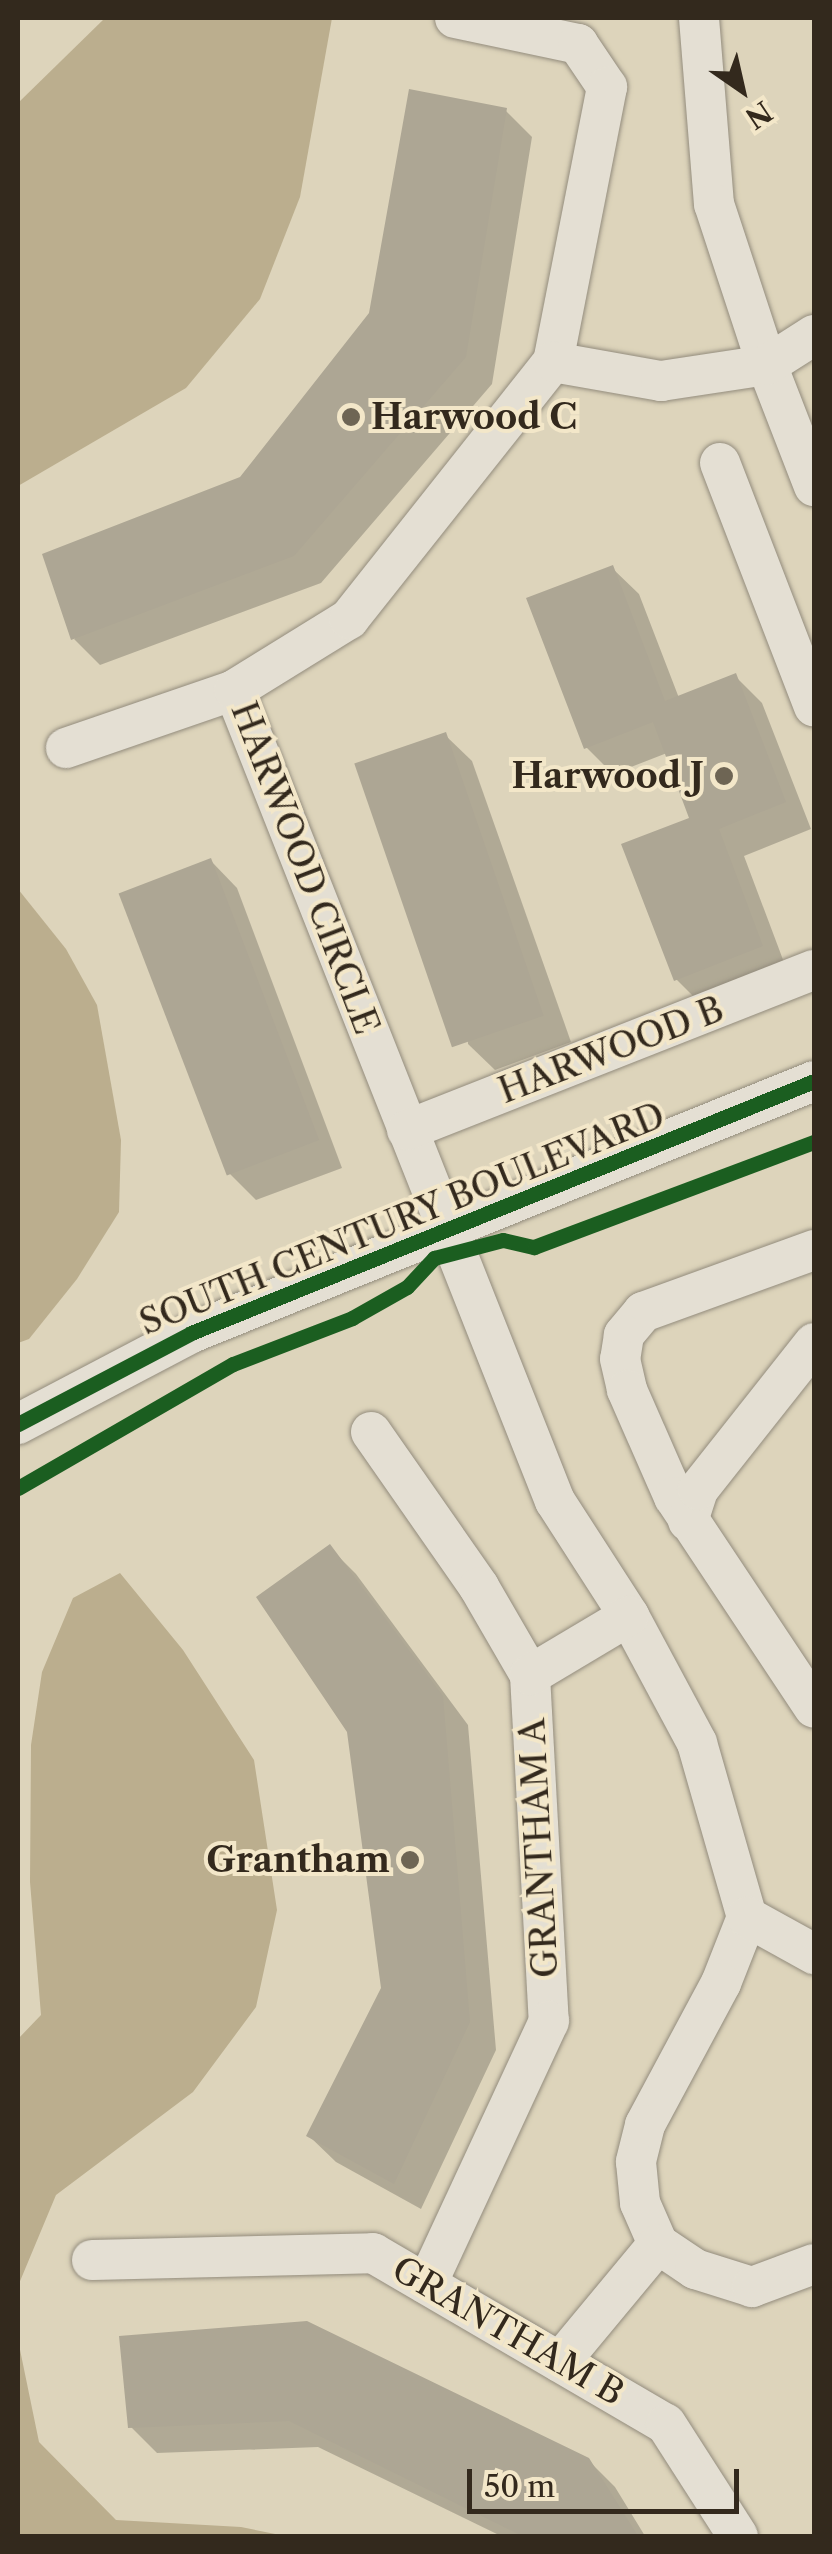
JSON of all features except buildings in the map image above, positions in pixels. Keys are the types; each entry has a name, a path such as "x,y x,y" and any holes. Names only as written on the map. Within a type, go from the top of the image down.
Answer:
{"street":[{"path":"455,18 578,44 607,87 553,362 660,381 767,366 814,335"},
{"path":"700,18 714,204 767,366 814,486"},
{"name":"HARWOOD CIRCLE","path":"553,362 349,620 234,690 555,1501 629,1616 697,1743 747,1917"},
{"path":"720,463 814,708"},
{"path":"66,748 234,690"},
{"name":"HARWOOD B","path":"407,1130 814,970"},
{"name":"SOUTH CENTURY BOULEVARD","path":"18,1424 191,1333 814,1081"},
{"path":"814,1250 643,1312 624,1335 620,1359 628,1390 681,1509 814,1708"},
{"path":"681,1509 814,1343"},
{"name":"GRANTHAM A","path":"371,1432 479,1588 530,1675 549,2021 427,2284"},
{"path":"530,1675 629,1616"},
{"path":"814,1954 747,1917 721,1983 645,2125 636,2162 640,2202 658,2244 695,2269 752,2287 814,2264"},
{"path":"560,2362 658,2244"},
{"name":"GRANTHAM B","path":"92,2260 373,2253 666,2424 738,2536"}],"shaded area":[{"path":"105,18 332,18 300,197 260,299 186,388 18,486 18,103"},
{"path":"18,889 66,949 97,1005 121,1140 119,1212 77,1279 29,1339 18,1343"},
{"path":"120,1573 183,1650 254,1760 277,1910 256,2007 193,2092 56,2195 18,2286 18,2039 41,2015 30,1882 31,1745 42,1672 73,1598"},
{"path":"18,2340 39,2442 116,2520 241,2527 285,2536 18,2536"}],"cycle path":[{"path":"18,1424 191,1333 814,1081"},
{"path":"18,1488 233,1364 352,1318 407,1287 434,1258 503,1240 534,1247 814,1142"}],"place":[{"name":"Harwood C","path":"351,417"},
{"name":"Harwood J","path":"724,776"},
{"name":"Grantham","path":"410,1860"}]}
